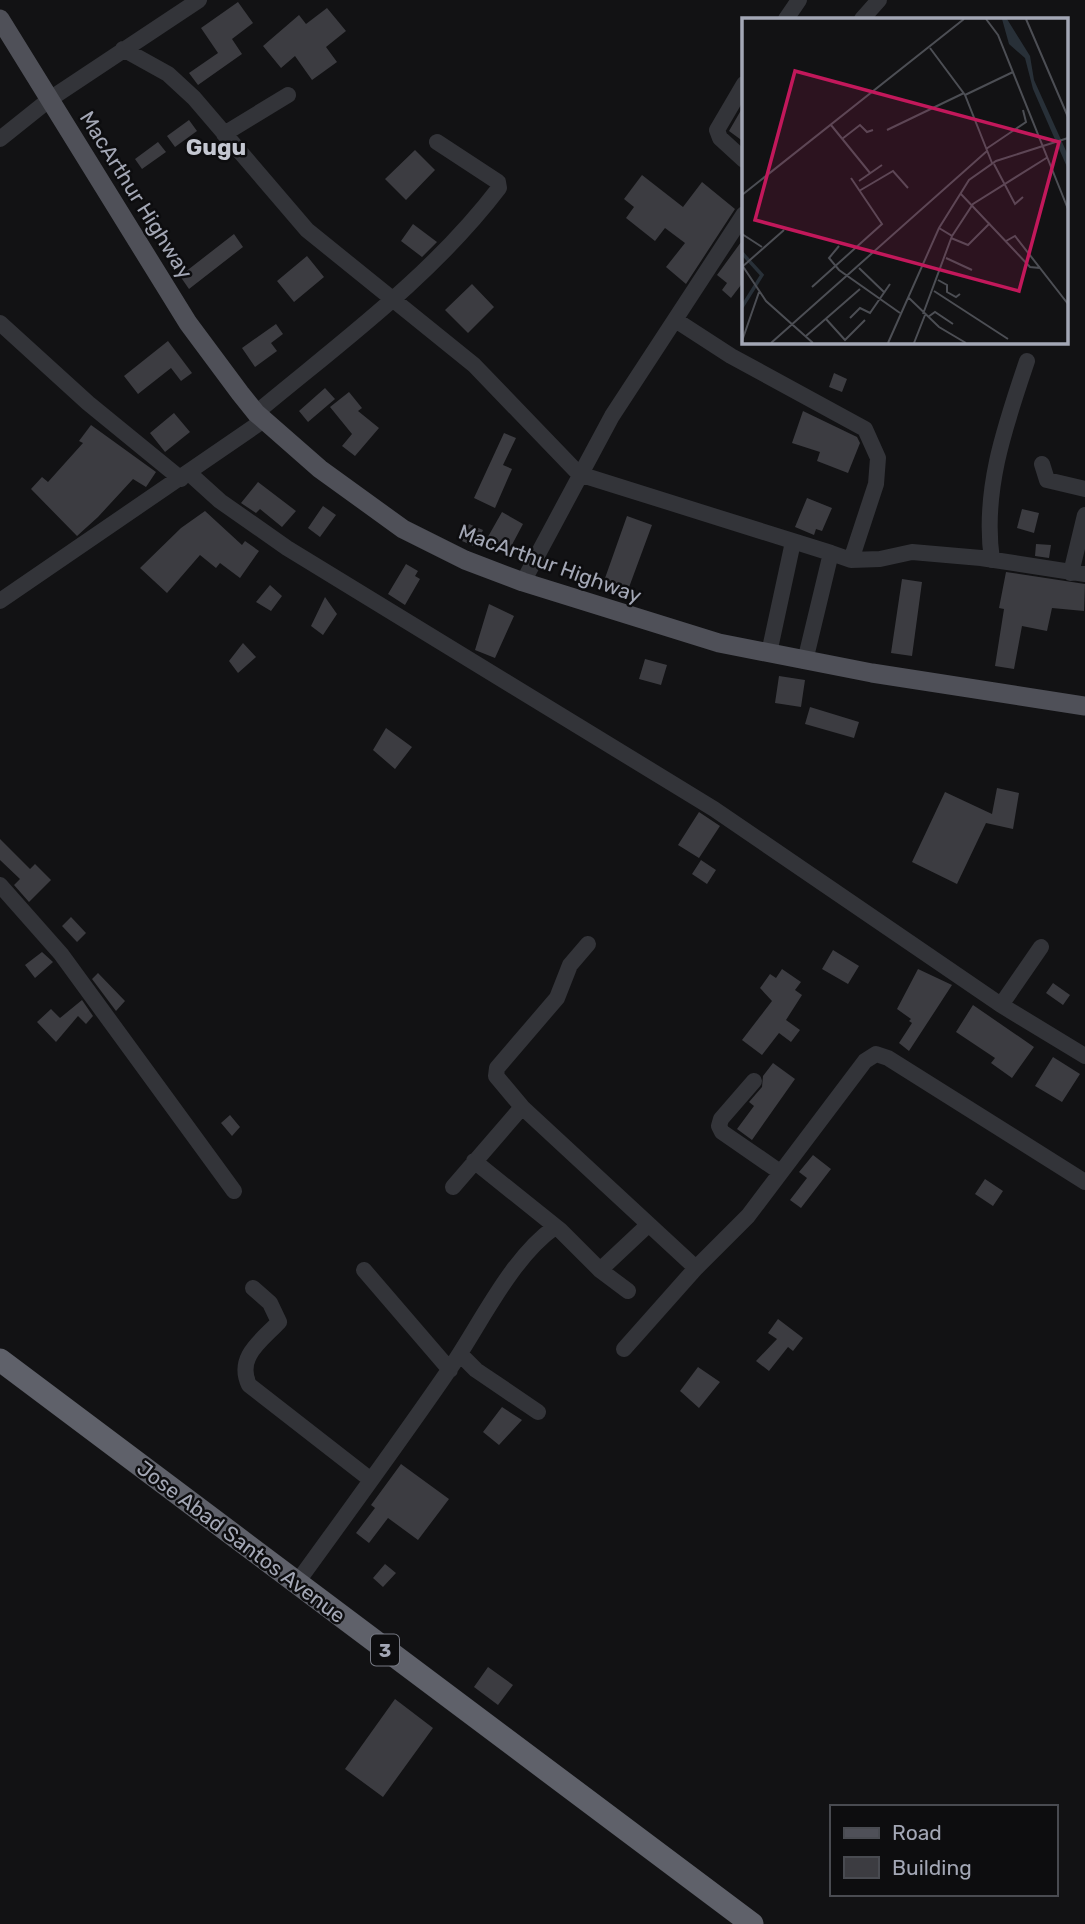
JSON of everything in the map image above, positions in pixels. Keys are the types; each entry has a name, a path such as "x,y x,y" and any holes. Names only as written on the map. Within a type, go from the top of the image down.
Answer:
{"highway":[{"name":"Jose Abad Santos Avenue","path":"0,1360 752,1924"}],"main road":[{"name":"MacArthur Highway","path":"0,19 188,323 260,417 357,499 402,529 465,560 523,582 669,630 805,661 1085,706"}],"street":[{"path":"0,139 48,97 199,0"},
{"path":"787,18 799,0"},
{"path":"863,18 878,0"},
{"path":"123,49 168,75 194,98 307,230 474,365 579,474 851,559 880,559 912,552 992,560 1078,573 1085,515"},
{"path":"742,87 718,124 717,130 720,138 742,158"},
{"path":"224,134 288,95"},
{"path":"0,601 104,528 185,476 260,417 457,240 499,188 498,182 437,142"},
{"path":"523,582 612,416 677,321 742,217"},
{"path":"677,321 731,356 865,429 878,458 876,484 851,559"},
{"path":"0,323 88,403 287,548 713,809 1001,1004 1085,1056"},
{"path":"992,560 988,519 991,482 1027,361"},
{"path":"1042,464 1047,480 1085,489"},
{"path":"769,653 793,542"},
{"path":"805,661 831,553"},
{"path":"0,885 61,954 234,1191"},
{"path":"588,944 570,965 556,998 497,1068 496,1076 522,1107 695,1268"},
{"path":"1001,1004 1041,947"},
{"path":"624,1349 695,1268 748,1216 865,1061 876,1054 887,1058 1085,1182"},
{"path":"754,1081 720,1119 719,1126 722,1132 780,1171"},
{"path":"453,1187 522,1107"},
{"path":"474,1161 628,1291"},
{"path":"600,1270 648,1225"},
{"path":"296,1584 450,1370 505,1283 535,1245 555,1227"},
{"path":"364,1270 450,1370"},
{"path":"253,1288 270,1303 279,1322 247,1356 244,1368 249,1385 371,1480"},
{"path":"460,1354 476,1370 538,1412"}],"building":[{"path":"238,2 253,23 232,39 242,54 198,85 189,73 218,53 201,28"},
{"path":"327,8 346,31 326,47 337,62 312,80 295,56 281,68 263,46 299,15 306,24"},
{"path":"742,108 742,141 729,131"},
{"path":"189,120 197,131 175,147 167,136"},
{"path":"158,142 166,152 142,169 135,159"},
{"path":"415,150 435,170 406,200 385,179"},
{"path":"642,175 683,207 702,182 735,209 686,284 666,267 685,243 665,228 655,241 626,218 634,207 624,199"},
{"path":"413,224 437,242 422,257 401,241"},
{"path":"234,234 243,247 189,289 180,276"},
{"path":"742,241 742,284 731,298 722,290 727,283 717,275"},
{"path":"307,256 324,277 294,302 277,281"},
{"path":"472,284 494,307 468,333 445,310"},
{"path":"276,324 283,334 271,343 277,351 255,367 242,348"},
{"path":"168,341 192,373 181,381 171,368 138,394 124,376"},
{"path":"834,373 847,379 842,392 829,387"},
{"path":"325,388 335,399 308,422 299,411"},
{"path":"349,392 362,408 358,411 379,428 355,456 342,446 352,434 330,407"},
{"path":"803,411 857,437 860,443 848,473 817,461 820,452 792,443"},
{"path":"174,413 190,432 165,452 150,433"},
{"path":"91,425 156,472 146,487 133,479 77,536 31,489 42,477 48,482 83,443 79,441"},
{"path":"504,433 516,438 503,465 512,469 495,508 474,498"},
{"path":"258,482 296,511 282,527 260,509 256,513 241,503"},
{"path":"807,498 832,508 822,531 816,529 814,535 795,527"},
{"path":"323,506 336,515 320,537 308,528"},
{"path":"1022,509 1039,513 1034,533 1017,528"},
{"path":"205,511 242,545 245,541 259,551 240,578 220,563 216,568 200,555 167,593 140,568 181,528"},
{"path":"502,512 523,524 507,554 485,542"},
{"path":"627,516 652,525 628,590 604,581"},
{"path":"469,524 483,530 476,547 462,541"},
{"path":"1036,544 1051,545 1049,558 1035,556"},
{"path":"406,564 418,571 415,576 420,579 405,605 388,594"},
{"path":"1006,572 1085,584 1084,611 1052,608 1047,631 1022,626 1014,669 995,666 1004,609 999,608"},
{"path":"902,579 922,582 912,656 891,653"},
{"path":"270,585 282,596 271,611 256,602"},
{"path":"325,597 337,614 323,635 311,626"},
{"path":"489,604 514,616 495,658 475,650"},
{"path":"243,643 256,657 238,673 229,661"},
{"path":"645,659 667,665 661,685 639,679"},
{"path":"779,676 805,680 801,707 775,703"},
{"path":"810,707 859,722 854,738 805,724"},
{"path":"386,728 412,747 395,769 373,750"},
{"path":"997,788 1019,793 1013,829 986,823 957,884 912,862 945,792 992,814"},
{"path":"699,812 720,826 699,858 678,845"},
{"path":"0,839 30,869 35,864 51,880 29,902 14,885 20,879 0,860"},
{"path":"701,860 716,870 707,884 692,874"},
{"path":"71,917 86,933 77,942 62,926"},
{"path":"833,950 859,966 848,984 822,969"},
{"path":"42,952 53,962 35,978 25,965"},
{"path":"782,969 801,982 795,990 802,995 786,1020 800,1030 791,1042 779,1033 762,1055 742,1040 772,1001 760,988 770,974 776,978"},
{"path":"918,969 952,985 909,1051 899,1043 912,1023 909,1021 911,1019 897,1009"},
{"path":"98,973 125,1001 116,1011 92,979"},
{"path":"1053,983 1070,995 1063,1005 1046,993"},
{"path":"82,1000 93,1016 86,1024 78,1016 56,1042 37,1022 51,1009 60,1018"},
{"path":"973,1005 1034,1047 1012,1078 991,1063 995,1058 956,1032"},
{"path":"1053,1057 1080,1074 1062,1102 1035,1086"},
{"path":"773,1063 795,1079 752,1140 737,1129 754,1106 749,1102 762,1087 763,1076"},
{"path":"230,1115 240,1127 232,1136 221,1123"},
{"path":"813,1155 831,1169 801,1208 790,1200 807,1178 799,1172"},
{"path":"985,1179 1003,1191 993,1206 975,1194"},
{"path":"778,1319 803,1338 793,1351 788,1347 769,1371 756,1361 777,1339 768,1333"},
{"path":"698,1367 720,1382 699,1408 680,1391"},
{"path":"502,1407 522,1420 499,1445 483,1432"},
{"path":"401,1464 449,1499 418,1540 388,1518 369,1543 356,1533 375,1508 371,1505"},
{"path":"385,1564 396,1573 383,1587 373,1578"},
{"path":"488,1667 513,1685 498,1705 474,1687"},
{"path":"395,1699 433,1728 383,1797 345,1769"}],"district":[{"name":"Gugu","path":"216,147"}]}
